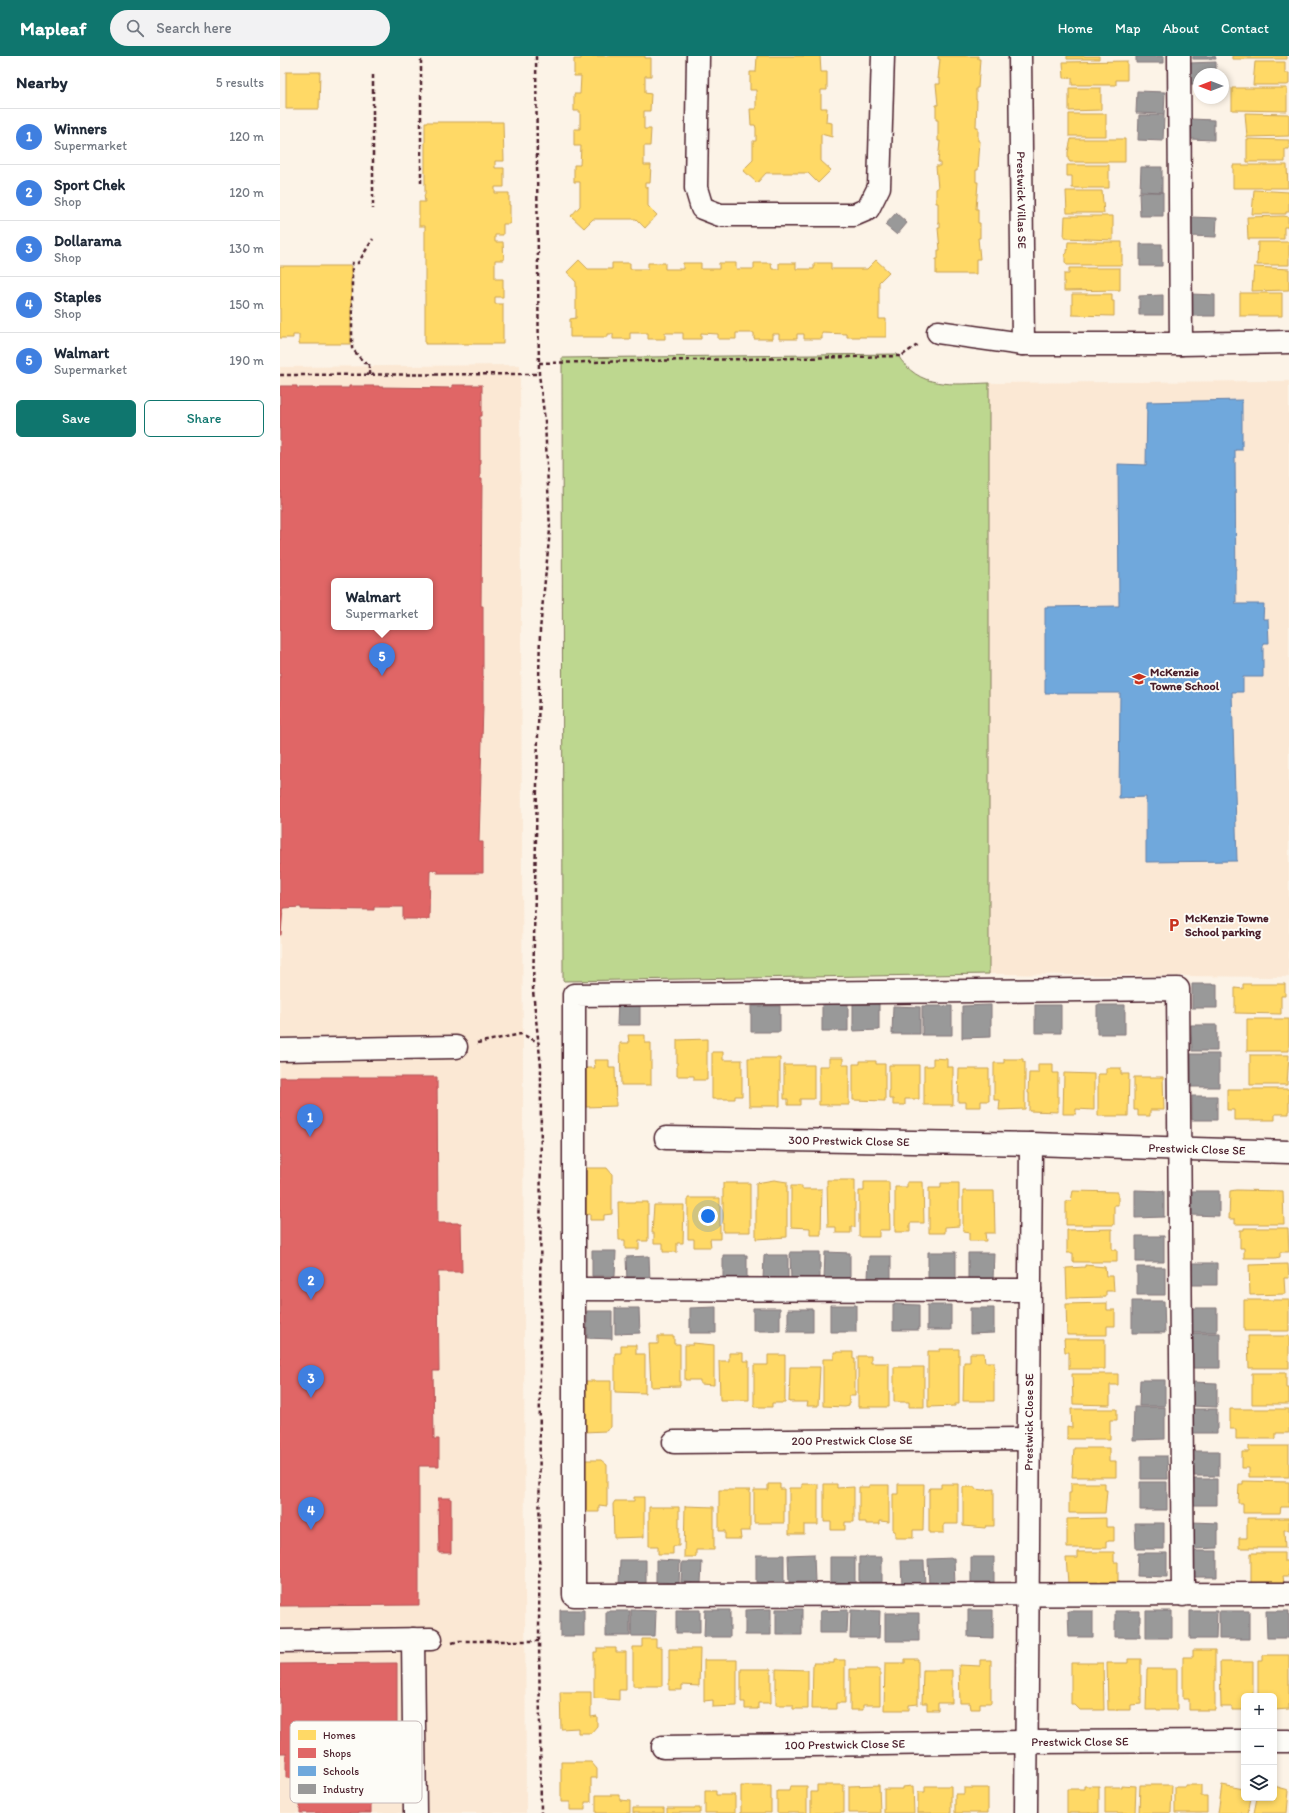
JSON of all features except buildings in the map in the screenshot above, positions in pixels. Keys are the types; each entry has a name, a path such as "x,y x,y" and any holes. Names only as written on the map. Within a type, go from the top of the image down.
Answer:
{"street":[{"path":"698,56 696,188 702,208 720,215 854,215 868,209 879,187 884,56"},
{"name":"Prestwick Villas SE","path":"1020,56 1023,344"},
{"path":"1179,56 1181,344"},
{"path":"938,332 1023,344 1289,342"},
{"path":"1183,1595 1178,989 574,995 574,1595 1183,1595 1289,1594"},
{"path":"280,1050 456,1048"},
{"name":"300 Prestwick Close SE","path":"666,1138 1031,1144"},
{"name":"Prestwick Close SE","path":"1241,1741 1027,1742 1031,1144 1289,1152"},
{"path":"575,1289 1030,1290"},
{"name":"200 Prestwick Close SE","path":"674,1442 1029,1439"},
{"path":"280,1642 431,1641 422,1738"},
{"path":"1277,1741 1289,1741"},
{"path":"1026,1813 1027,1742"},
{"name":"100 Prestwick Close SE","path":"663,1747 1027,1742"},
{"path":"415,1813 416,1803"}],"path":[{"path":"421,56 421,183"},
{"path":"536,56 540,374 545,420 550,530 540,630 533,990 541,1066 541,1813"},
{"path":"373,75 373,209"},
{"path":"369,375 369,363 364,363 352,348 352,263 358,263 373,239"},
{"path":"540,363 901,356 938,332"},
{"path":"280,375 540,374"},
{"path":"456,1048 521,1034 538,1042"},
{"path":"431,1641 540,1641"}],"shaded area":[{"path":"520,365 526,1813 280,1813 280,367"},
{"name":"McKenzie Towne School","path":"1289,381 1289,977 989,974 989,383"}],"green space":[{"path":"897,354 906,366 915,374 926,379 949,384 989,383 989,974 563,981 562,358"}],"place":[{"name":"Walmart","path":"382,676"},
{"name":"McKenzie Towne School","path":"1139,679"},
{"name":"McKenzie Towne School parking","path":"1174,925"},
{"name":"Winners","path":"310,1137"},
{"name":"Sport Chek","path":"311,1300"},
{"name":"Dollarama","path":"311,1398"},
{"name":"Staples","path":"311,1530"}]}
